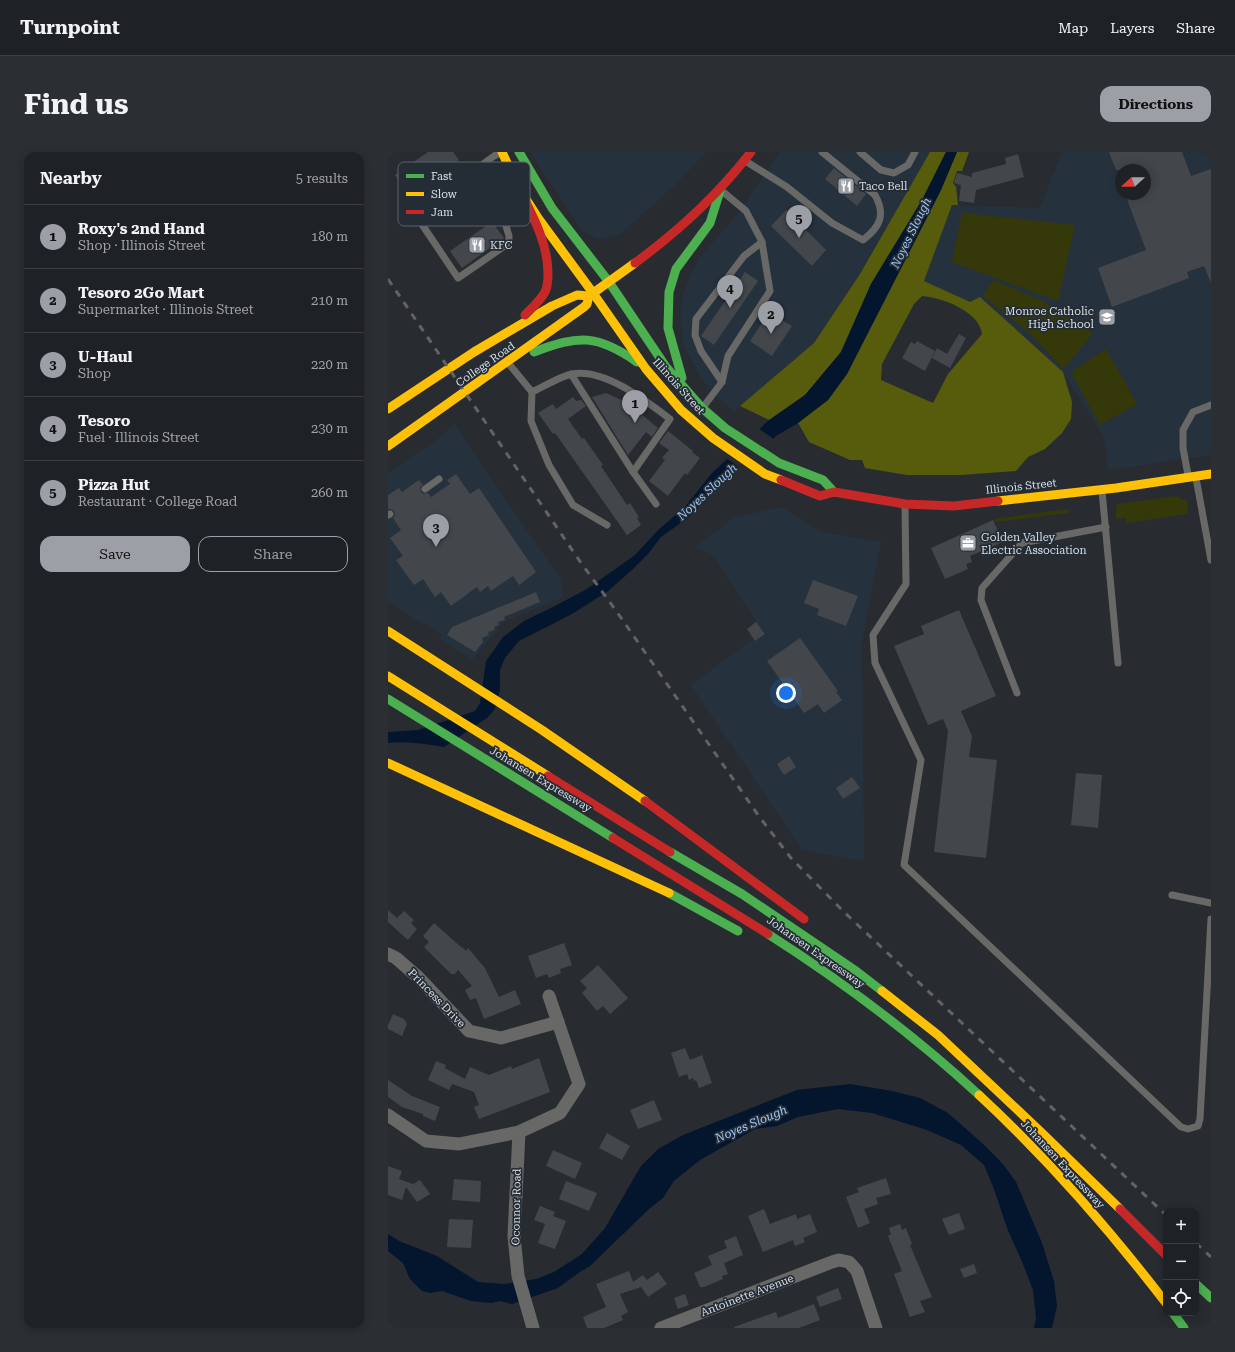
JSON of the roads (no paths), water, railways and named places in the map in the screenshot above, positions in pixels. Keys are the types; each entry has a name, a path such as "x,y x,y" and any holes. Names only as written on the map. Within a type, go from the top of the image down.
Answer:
{"main road":[{"path":"502,152 507,162"},
{"name":"Illinois Street","path":"519,152 525,162"},
{"name":"College Road","path":"388,446 584,307 591,295 652,252 721,190 751,152"},
{"name":"Illinois Street","path":"530,171 552,208 594,261 666,366 702,408 725,428 779,463 823,480 834,492"},
{"path":"687,392 668,328 669,292 676,269 710,223 721,190"},
{"name":"Illinois Street","path":"530,205 591,295 646,369 680,410 713,438 765,474 820,496 834,492 905,504 954,506 1102,489 1211,474"},
{"path":"511,329 542,298 548,284 549,272 544,240 530,211"},
{"name":"College Road","path":"388,409 448,368 511,329 579,294 591,295"},
{"path":"508,362 559,343 572,339 583,338 597,339 616,348 646,369"},
{"path":"388,631 564,744 704,843 810,924"},
{"name":"Johansen Expressway","path":"388,676 694,867 742,894 856,971 938,1035 1043,1134 1163,1252"},
{"name":"Johansen Expressway","path":"390,701 691,884 770,934 841,983 923,1046 971,1088 1035,1149 1086,1204 1163,1299"},
{"path":"388,763 666,891 745,934"},
{"path":"847,953 938,1035"},
{"path":"783,955 841,983"},
{"path":"1199,1287 1211,1298"},
{"path":"1175,1316 1184,1328"}],"street":[{"name":"Princess Drive","path":"388,954 396,958 418,976 469,1031 501,1038 558,1022"},
{"path":"388,1115 426,1141 459,1144 519,1132 560,1113 579,1084 549,996"},
{"name":"Oconnor Road","path":"519,1132 514,1236 518,1276 533,1328"},
{"name":"Antoinette Avenue","path":"661,1328 839,1260 849,1262 858,1271 876,1328"}],"lane":[{"path":"488,162 494,156 502,152"},
{"path":"745,161 787,187 832,223 863,240 874,231 879,222 881,205 875,196 822,152"},
{"path":"860,152 881,170 894,173 908,164 915,152"},
{"path":"702,408 722,382 728,356 770,291 762,242 746,211 721,190"},
{"path":"423,226 458,278 509,243 509,236 506,226"},
{"path":"722,382 701,351 695,335 696,319 744,256 762,242"},
{"path":"508,362 532,392 531,421 549,465 573,505 607,525"},
{"path":"532,392 571,374 588,374 616,383 641,397 670,419"},
{"path":"571,374 633,472 656,504"},
{"path":"1211,405 1193,412 1182,430 1183,448 1192,477 1211,560"},
{"path":"633,472 670,419 680,410"},
{"path":"426,489 439,479"},
{"path":"1102,489 1118,663"},
{"path":"905,504 906,584 873,635 875,663 921,760 904,865 1181,1127 1188,1129 1198,1126 1200,1119 1211,919"},
{"path":"1017,693 980,600 982,588 1022,543 1106,527"},
{"path":"1172,895 1211,903"}],"water":[{"name":"Noyes Slough","path":"946,152 957,152 941,190 847,374 828,400 798,423 776,436 716,487 689,517 661,537 648,554 608,591 572,614 519,641 505,658 500,670 500,689 495,709 487,718 444,747 395,742 388,743 388,732 418,730 475,711 480,703 486,661 503,637 524,621 587,589 635,555 658,530 684,508 712,473 769,420 805,395 841,352 871,284 922,200"},
{"name":"Noyes Slough","path":"850,1084 892,1091 920,1098 948,1113 1003,1164 1016,1182 1042,1243 1054,1281 1057,1306 1052,1328 1034,1328 1036,1318 1033,1290 1007,1228 984,1165 961,1145 927,1130 872,1113 838,1109 798,1117 777,1126 755,1129 700,1160 674,1181 663,1198 649,1209 590,1266 558,1288 512,1304 500,1301 491,1303 471,1301 442,1291 430,1293 422,1291 410,1279 403,1263 388,1251 388,1234 399,1241 437,1256 478,1282 504,1284 536,1279 554,1272 582,1254 605,1228 641,1166 658,1149 683,1135 797,1090"}],"railway":[{"path":"388,279 579,560 617,612 758,815 791,858 844,912 1163,1212"},
{"path":"1197,1244 1211,1257"}],"place":[{"name":"Taco Bell","path":"846,186"},
{"name":"Pizza Hut","path":"799,238"},
{"name":"KFC","path":"477,245"},
{"name":"Tesoro","path":"730,308"},
{"name":"Monroe Catholic High School","path":"1107,317"},
{"name":"Tesoro 2Go Mart","path":"771,334"},
{"name":"Roxy's 2nd Hand","path":"635,423"},
{"name":"Golden Valley Electric Association","path":"968,543"},
{"name":"U-Haul","path":"436,547"}]}
